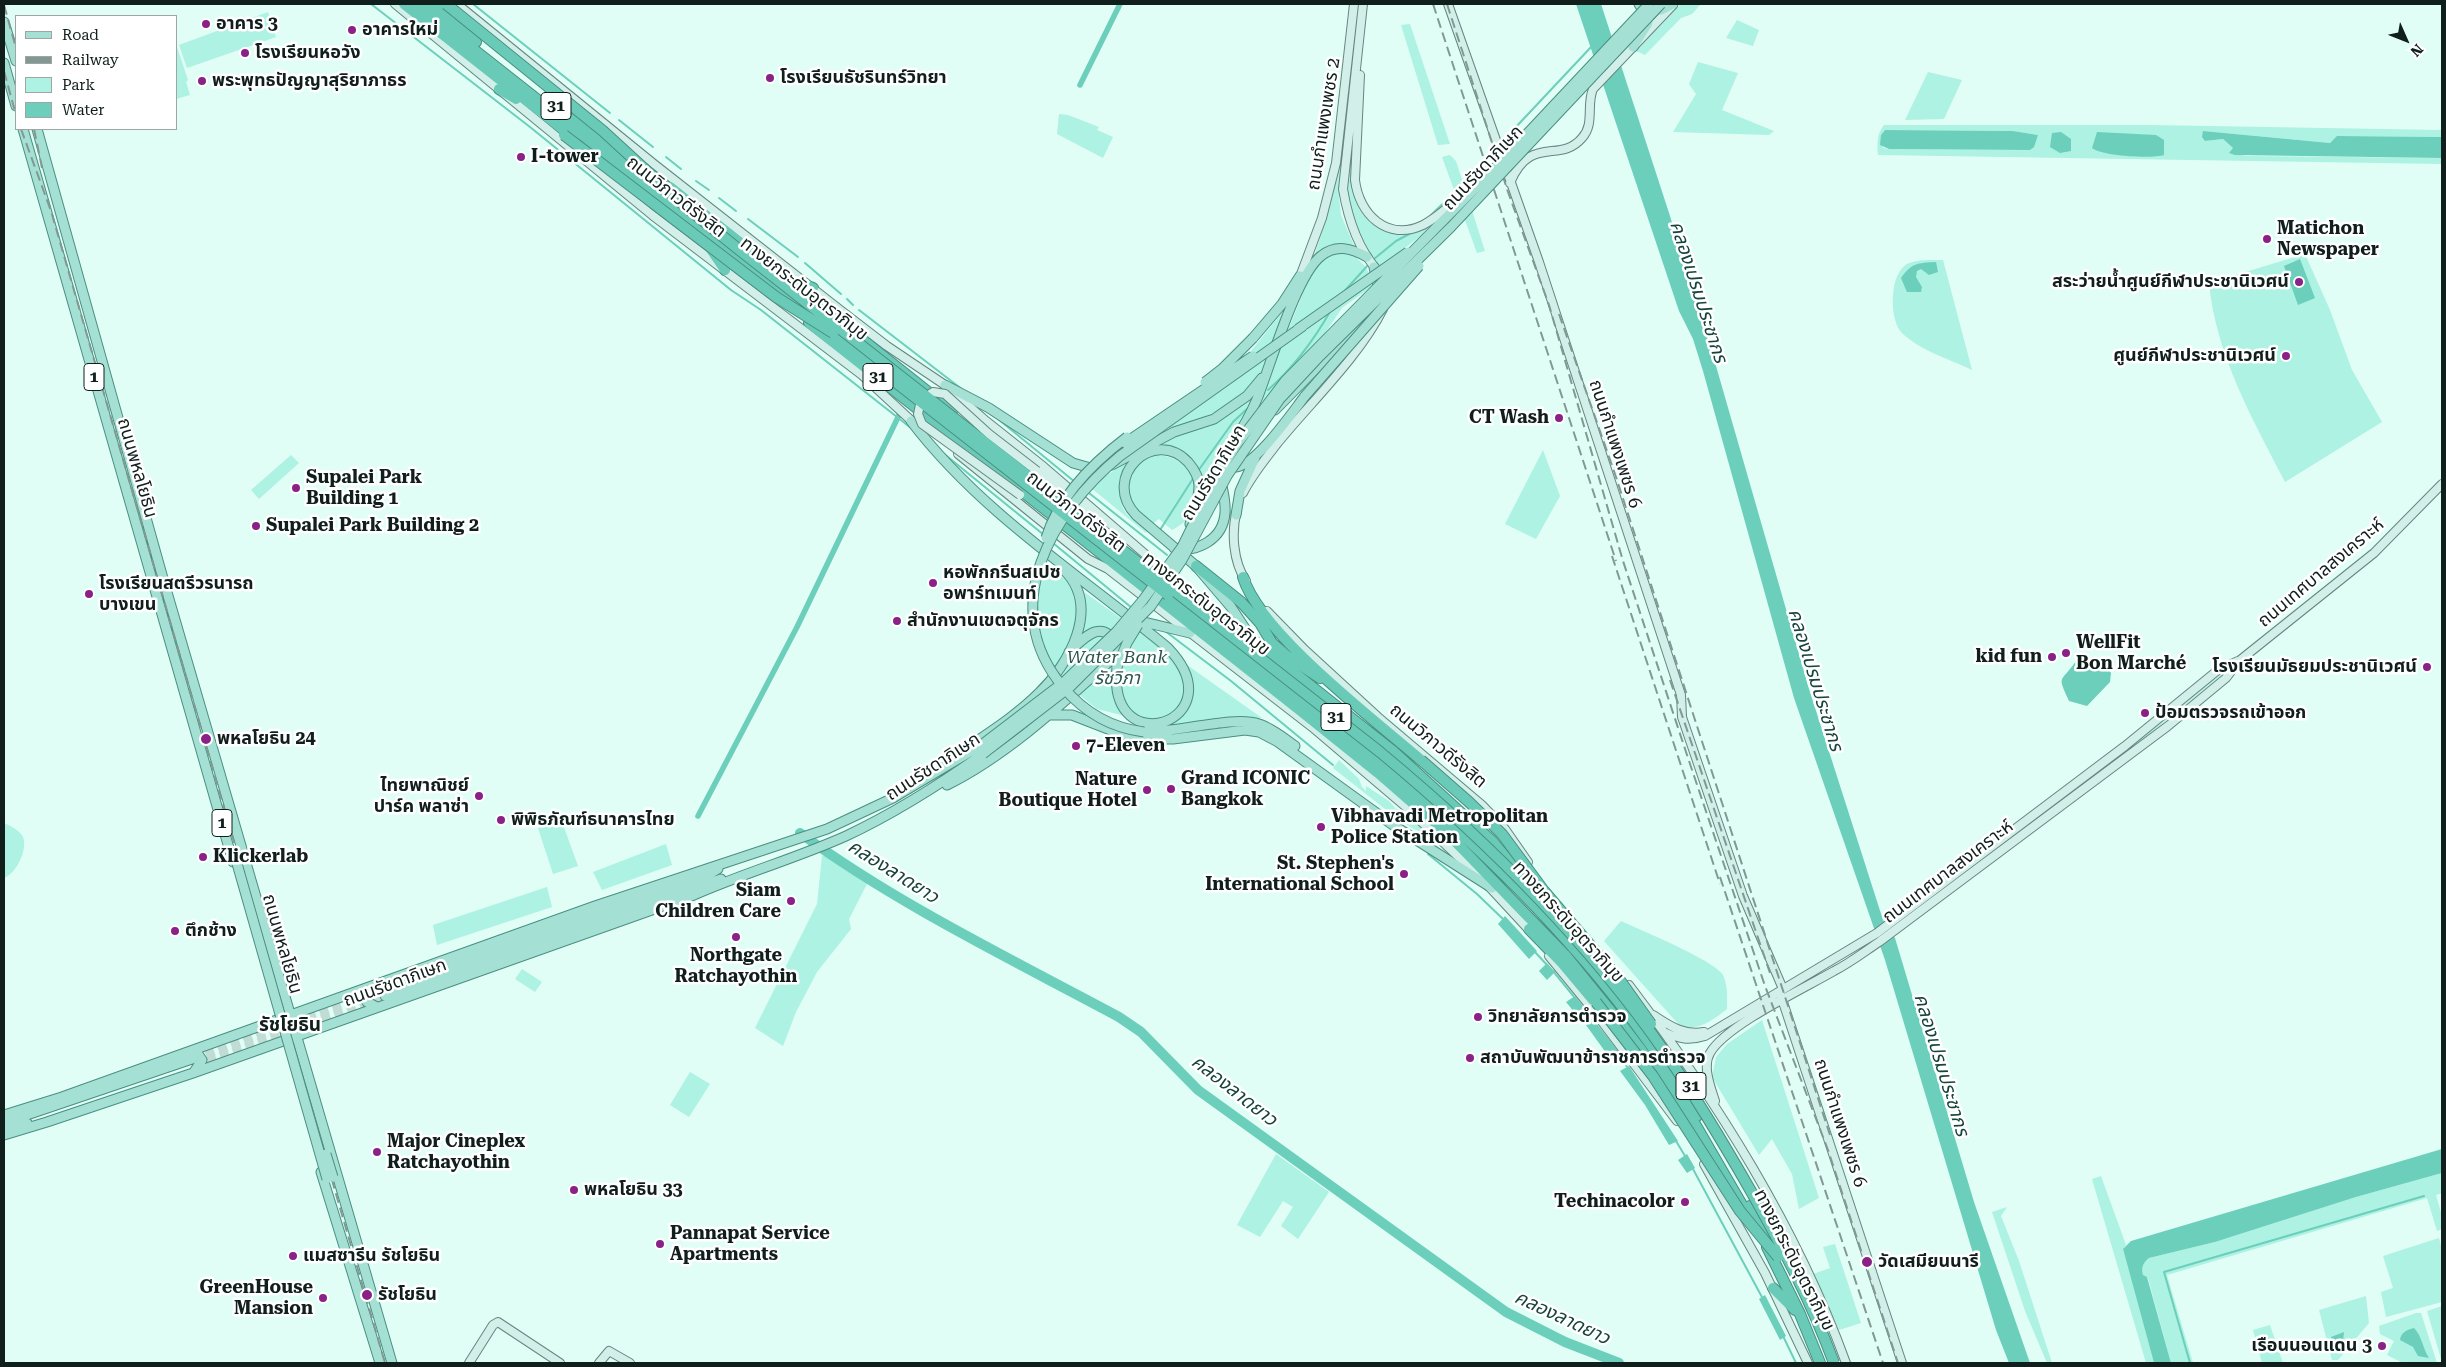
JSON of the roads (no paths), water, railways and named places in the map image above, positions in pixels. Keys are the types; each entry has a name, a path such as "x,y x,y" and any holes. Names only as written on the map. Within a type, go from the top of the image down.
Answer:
{"highway":[{"name":"ถนนวิภาวดีรังสิต","path":"404,4 1351,752 1448,834 1538,924 1615,1016 1688,1112 1773,1259 1800,1314 1820,1363"},
{"name":"ทางยกระดับอุตราภิมุข","path":"416,4 1356,742 1405,782 1481,852 1577,954 1661,1060 1694,1109 1778,1256 1827,1363"},
{"name":"ทางยกระดับอุตราภิมุข","path":"428,4 1409,776 1467,829 1530,891 1612,984 1664,1051 1709,1118 1785,1252 1814,1311 1835,1363"},
{"name":"ถนนวิภาวดีรังสิต","path":"438,4 1181,591 1200,602 1252,640 1394,752 1493,842 1647,1024 1702,1101 1787,1250 1816,1308 1835,1363"},
{"path":"446,4 603,131 686,207"},
{"path":"499,89 522,103 776,297 833,333"},
{"path":"586,108 597,130"},
{"path":"706,241 725,270"},
{"path":"790,281 813,288"},
{"path":"1196,566 1241,602 1260,623 1272,644 1336,688"},
{"path":"1243,577 1247,589 1269,620 1336,688 1469,802 1502,834 1544,891 1619,980 1656,1031 1664,1051"},
{"path":"1312,727 1351,752"},
{"name":"31","path":"1493,842 1535,873"},
{"path":"1530,929 1596,1002 1658,1084 1740,1211 1778,1256"},
{"path":"1669,1088 1676,1119"},
{"path":"1773,1288 1800,1314"}],"main road":[{"name":"ถนนวิภาวดีรังสิต","path":"395,4 652,215 862,376 911,421 962,457 1088,559 1108,569 1312,727 1418,818 1492,888 1530,929 1676,1119 1705,1165 1773,1288 1808,1363"},
{"name":"ถนนวิภาวดีรังสิต","path":"457,4 873,336 944,385 1044,467 1182,584 1200,602"},
{"name":"ถนนกำแพงเพชร 2","path":"1293,303 1300,276 1322,218 1336,164 1354,4"},
{"name":"ถนนกำแพงเพชร 2","path":"1363,4 1343,189 1350,221 1366,257 1374,267"},
{"name":"ถนนกำแพงเพชร 6","path":"1448,4 1539,262 1649,593 1681,695 1682,716 1743,896 1757,944 1782,991 1783,1000 1902,1363"},
{"path":"1633,47 1648,23 1641,4"},
{"path":"1641,4 1650,10 1657,11 1674,4"},
{"name":"ถนนรัชดาภิเษก","path":"4,1135 47,1122 192,1062 291,1016 595,906 811,835 893,798 936,773 982,750 1102,648 1143,600 1185,541 1218,474 1267,403 1298,366 1493,170 1649,4"},
{"name":"ถนนรัชดาภิเษก","path":"4,1115 62,1097 192,1062 283,1040 694,895 738,876 809,851 888,816 930,790 1070,686 1106,653 1151,606 1182,560 1227,476 1264,421 1297,379 1450,227 1661,4"},
{"path":"1510,182 1523,161 1533,154 1569,148 1582,138 1590,123 1590,97 1598,83 1674,4"},
{"path":"4,22 15,58"},
{"path":"1358,60 1360,94 1355,180 1360,202 1373,219 1385,226 1407,229 1429,221 1493,170"},
{"path":"4,63 15,102"},
{"name":"ถนนพหลโยธิน","path":"23,130 283,1040 380,1363"},
{"name":"ถนนพหลโยธิน","path":"37,130 179,632 392,1360"},
{"path":"1235,440 1231,458 1232,464 1236,466 1246,464 1256,456 1305,396 1408,279 1450,227"},
{"path":"56,242 69,238"},
{"path":"1322,772 1284,738 1266,727 1251,722 1236,722 1162,733 1144,732 1112,724 1090,712 1066,692 1051,671 1037,638 1033,613 1034,586 1046,552 1066,512 1099,473 1383,268 1422,243"},
{"path":"1174,548 1184,550 1197,548 1209,541 1219,530 1225,511 1221,467 1253,408 1293,303 1314,263 1327,252 1346,248 1366,257"},
{"name":"ถนนวิภาวดีรังสิต","path":"1374,267 1387,282 1387,302 1377,322 1259,466 1244,490 1234,524 1237,563 1243,577 1270,615 1305,650 1378,717 1482,805 1515,841 1535,873 1615,967 1718,1110 1748,1158 1774,1206 1819,1300 1846,1363"},
{"path":"1264,421 1366,318 1375,306 1380,289 1374,267"},
{"path":"1046,552 1047,533 1059,508 1106,453 1224,368 1282,304 1300,276"},
{"path":"69,287 81,283"},
{"path":"1064,458 1093,462 1125,444 1253,356 1303,326"},
{"path":"944,385 989,408 1064,458 1088,468 1112,465 1163,436 1214,419 1236,406 1247,396 1267,369"},
{"path":"1108,569 1090,550 1020,495 922,424 918,414 921,400 933,392 939,392 950,397 989,434 1087,510 1115,529"},
{"path":"911,421 963,478 1068,574 1076,586 1081,602 1081,622 1069,652"},
{"path":"1185,541 1199,487 1196,473 1188,463 1174,452 1167,450 1148,453 1133,462 1124,480 1125,500 1132,511 1143,522 1196,566 1231,607 1252,640"},
{"path":"1236,515 1240,490 1256,456"},
{"name":"ถนนเทศบาลสงเคราะห์","path":"1662,1031 1675,1037 1691,1040 1720,1028 1848,952 1911,907 2174,708 2218,670 2238,661 2374,553 2442,484"},
{"path":"1046,552 1132,618 1177,658 1186,672 1189,683 1188,697 1181,710 1170,719 1156,723 1145,723 1131,717 1122,708 1116,696 1115,687 1117,667 1127,643 1151,606"},
{"path":"1132,618 1190,633"},
{"path":"166,626 176,621"},
{"path":"930,790 965,776 1047,715 1115,655 1118,646 1108,634 1098,631 1087,636 1069,652 1039,693 936,773"},
{"name":"ถนนเทศบาลสงเคราะห์","path":"1718,1110 1708,1073 1710,1054 1722,1040 1749,1020 1854,959 1915,916 2168,726 2226,678 2238,661"},
{"path":"1067,714 1067,701 1072,693"},
{"path":"1047,715 1067,714 1121,734 1149,739 1252,730 1278,742 1393,825 1492,888"},
{"path":"2058,796 2064,803"},
{"name":"ถนนพหลโยธิน","path":"228,800 228,813 236,852"},
{"name":"ถนนพหลโยธิน","path":"220,816 226,824 236,852 330,1178 341,1225 341,1234"},
{"name":"ถนนรัชดาภิเษก","path":"726,864 708,875 384,993 698,885 738,876"},
{"path":"268,988 278,988 282,984"},
{"path":"369,988 364,998 367,1002 377,1007"},
{"path":"1649,1012 1672,1027 1689,1034 1720,1028"},
{"name":"ถนนรัชดาภิเษก","path":"4,1122 50,1109 192,1062"},
{"name":"ถนนรัชดาภิเษก","path":"4,1128 53,1115 192,1062"},
{"path":"297,1088 304,1082 310,1083"},
{"name":"ถนนพหลโยธิน","path":"330,1178 348,1229 356,1237"},
{"path":"469,1363 493,1325 498,1322 560,1363"},
{"path":"599,1363 609,1351 630,1363"}],"water":[{"path":"1576,4 1601,4 1670,216 1716,366 1809,689 1883,920 1895,938 1974,1202 2030,1363 2009,1363 1996,1330 1885,960 1794,698 1693,339 1679,311"},
{"path":"1885,130 2013,131 2038,135 2034,147 2030,150 1889,149 1880,145 1881,135"},
{"path":"2203,131 2330,143 2337,136 2442,137 2442,158 2235,155 2229,153 2233,148 2223,139 2205,141 2202,137"},
{"path":"2061,132 2071,139 2071,151 2060,153 2050,147 2052,133"},
{"path":"2097,132 2156,135 2164,140 2164,155 2149,157 2127,156 2097,151 2092,148"},
{"name":"สระว่ายน้ำศูนย์กีฬาประชานิเวศน์","path":"2300,259 2315,298 2298,305 2284,266"},
{"path":"1936,262 1938,272 1929,275 1921,269 1917,271 1916,277 1922,287 1921,292 1907,292 1901,278 1908,269 1919,264"},
{"path":"2076,661 2107,668 2111,673 2110,682 2087,706 2069,701 2062,683 2062,680"},
{"path":"1505,916 1537,951 1529,959 1498,924"},
{"path":"1547,963 1555,972 1547,980 1539,971"},
{"path":"1575,996 1588,1012 1580,1019 1566,1002"},
{"path":"1594,1020 1622,1056 1614,1064 1586,1025"},
{"path":"1629,1066 1678,1141 1669,1145 1645,1105 1620,1071"},
{"path":"2442,1149 2442,1173 2356,1197 2215,1242 2149,1258 2143,1265 2143,1275 2147,1277 2171,1363 2154,1363 2123,1249 2131,1241"},
{"path":"1687,1154 1695,1168 1687,1173 1678,1160"},
{"path":"1765,1295 1786,1336 1780,1340 1759,1299"},
{"path":"2414,1328 2429,1358 2418,1356 2413,1347 2400,1340 2403,1333"},
{"path":"2344,1332 2343,1341 2331,1343 2331,1337"}],"waterway":[{"path":"371,4 530,127 731,290 761,310 911,428"},
{"path":"473,4 610,113"},
{"path":"1080,85 1120,4"},
{"path":"1515,128 1592,46"},
{"path":"619,120 653,147"},
{"path":"666,157 681,169"},
{"path":"696,181 709,190"},
{"path":"1429,217 1458,189"},
{"path":"719,198 736,211"},
{"path":"748,219 798,257"},
{"path":"1374,259 1396,241 1413,232"},
{"path":"805,263 841,294"},
{"path":"1340,296 1369,264"},
{"path":"847,299 853,305"},
{"path":"859,310 963,390"},
{"path":"1268,390 1303,353 1331,310"},
{"path":"1198,471 1233,422 1249,407"},
{"path":"698,816 797,627 901,411"},
{"path":"998,419 1075,482"},
{"path":"943,453 1044,535"},
{"path":"1160,530 1194,477"},
{"path":"1089,493 1167,555"},
{"path":"1053,543 1132,608"},
{"path":"1165,631 1231,681 1333,765"},
{"name":"คลองลาดยาว","path":"800,833 876,884 916,908 1119,1017 1141,1032 1198,1090 1506,1312 1565,1342 1619,1363"},
{"path":"1428,854 1477,894 1505,921"},
{"path":"1534,951 1548,966"},
{"path":"1553,971 1575,998"},
{"path":"1586,1012 1593,1022"},
{"path":"1620,1058 1628,1068"},
{"path":"1676,1141 1685,1156"},
{"path":"1693,1169 1763,1299"},
{"path":"2190,1363 2164,1272 2424,1196"},
{"path":"1783,1336 1796,1363"}],"tunnel":[{"path":"193,1059 382,990"},
{"path":"195,1066 385,996"}],"railway":[{"path":"1433,4 1616,561"},
{"path":"1447,4 1508,192 1549,305 1623,561 1688,758 1765,986 1828,1150 1898,1363"},
{"path":"4,5 15,44"},
{"path":"4,71 15,111"},
{"path":"21,130 51,211 385,1363"},
{"path":"34,130 42,168"},
{"path":"1559,314 1616,477 1830,1135"},
{"path":"1612,556 1720,884"},
{"path":"1670,680 1770,973"},
{"path":"1720,877 1883,1363"}],"place":[{"name":"อาคาร 3","path":"206,24"},
{"name":"อาคารใหม่","path":"352,30"},
{"name":"โรงเรียนหอวัง","path":"245,53"},
{"name":"โรงเรียนธัชรินทร์วิทยา","path":"770,78"},
{"name":"พระพุทธปัญญาสุริยาภาธร","path":"202,81"},
{"name":"I-tower","path":"521,157"},
{"name":"Matichon Newspaper","path":"2267,239"},
{"name":"สระว่ายน้ำศูนย์กีฬาประชานิเวศน์","path":"2299,282"},
{"name":"ศูนย์กีฬาประชานิเวศน์","path":"2286,356"},
{"name":"CT Wash","path":"1559,418"},
{"name":"Supalei Park Building 1","path":"296,488"},
{"name":"Supalei Park Building 2","path":"256,526"},
{"name":"หอพักกรีนสเปซ อพาร์ทเมนท์","path":"933,583"},
{"name":"โรงเรียนสตรีวรนารถ บางเขน","path":"89,594"},
{"name":"สำนักงานเขตจตุจักร","path":"897,621"},
{"name":"WellFit Bon Marché","path":"2066,653"},
{"name":"kid fun","path":"2052,657"},
{"name":"โรงเรียนมัธยมประชานิเวศน์","path":"2427,667"},
{"name":"ป้อมตรวจรถเข้าออก","path":"2145,713"},
{"name":"พหลโยธิน 24","path":"206,739"},
{"name":"7-Eleven","path":"1076,746"},
{"name":"Grand ICONIC Bangkok","path":"1171,789"},
{"name":"Nature Boutique Hotel","path":"1147,790"},
{"name":"ไทยพาณิชย์ ปาร์ค พลาซ่า","path":"479,796"},
{"name":"พิพิธภัณฑ์ธนาคารไทย","path":"501,820"},
{"name":"Vibhavadi Metropolitan Police Station","path":"1321,827"},
{"name":"Klickerlab","path":"203,857"},
{"name":"St. Stephen's International School","path":"1404,874"},
{"name":"Siam Children Care","path":"791,901"},
{"name":"ตึกช้าง","path":"175,931"},
{"name":"Northgate Ratchayothin","path":"736,937"},
{"name":"วิทยาลัยการตำรวจ","path":"1478,1017"},
{"name":"สถาบันพัฒนาข้าราชการตำรวจ","path":"1470,1058"},
{"name":"Major Cineplex Ratchayothin","path":"377,1152"},
{"name":"พหลโยธิน 33","path":"574,1190"},
{"name":"Techinacolor","path":"1685,1202"},
{"name":"Pannapat Service Apartments","path":"660,1244"},
{"name":"แมสซารีน รัชโยธิน","path":"293,1256"},
{"name":"วัดเสมียนนารี","path":"1867,1262"},
{"name":"รัชโยธิน","path":"367,1295"},
{"name":"GreenHouse Mansion","path":"323,1298"},
{"name":"เรือนนอนแดน 3","path":"2382,1346"}],"district":[{"name":"รัชโยธิน","path":"290,1025"}],"water label":[{"name":"คลองเปรมประชากร","path":"1698,292"},
{"name":"คลองเปรมประชากร","path":"1815,680"},
{"name":"คลองเปรมประชากร","path":"1941,1065"}],"park label":[{"name":"Water Bank รัชวิภา","path":"1117,668"}]}
